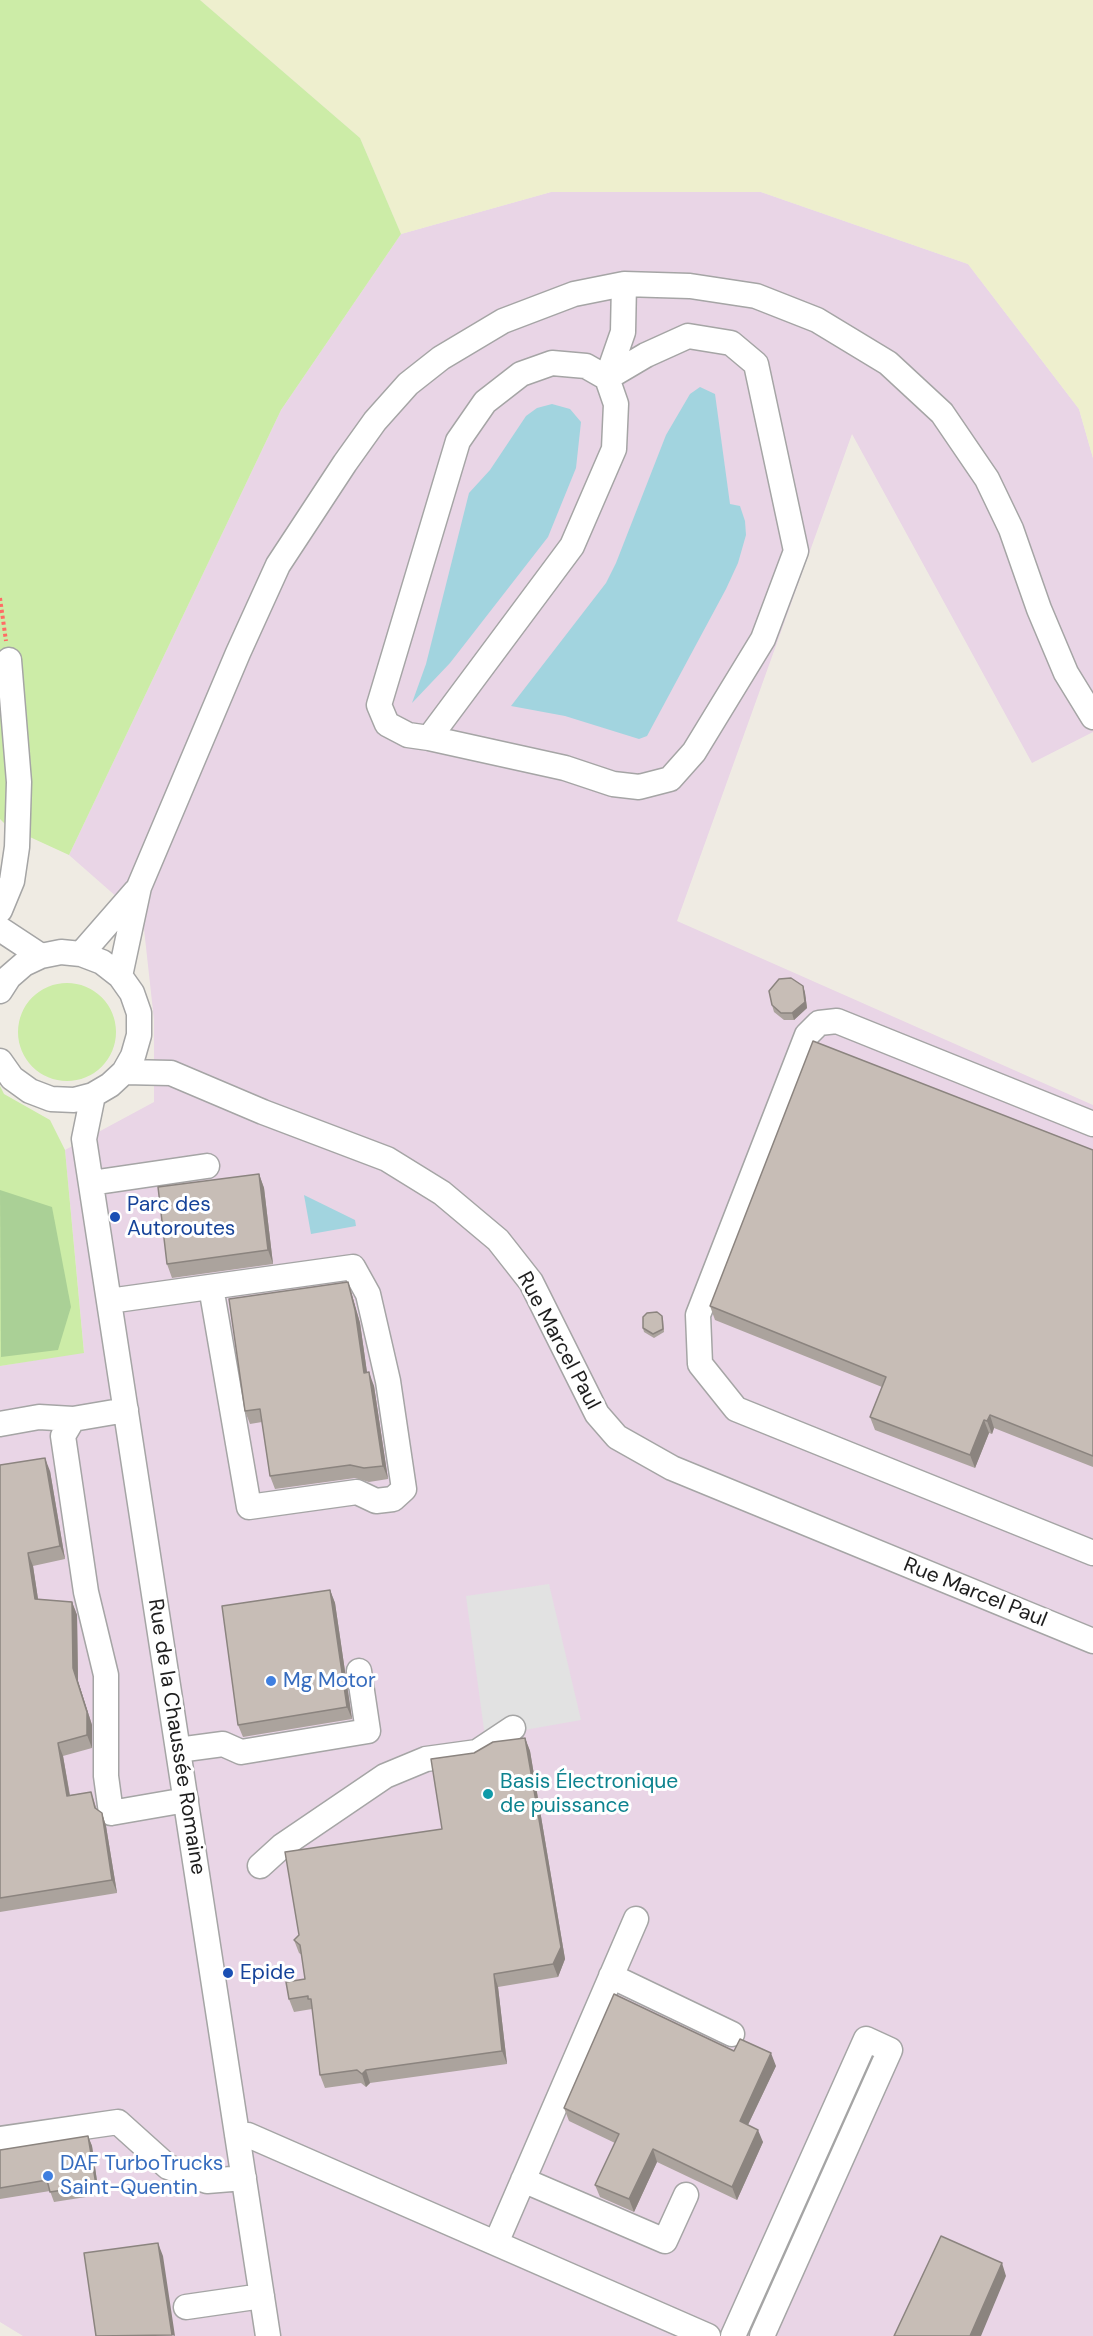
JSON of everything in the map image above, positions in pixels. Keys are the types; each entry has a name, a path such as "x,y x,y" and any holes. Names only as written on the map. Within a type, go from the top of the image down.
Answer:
{"street":[{"path":"429,738 572,546 614,449 616,404 607,378 623,332 624,284"},
{"path":"120,976 139,887 238,653 278,565 375,421 408,384 441,358 485,331 532,308 573,294 624,284 690,286 756,296 817,320 888,363 942,413 987,479 1011,529 1039,609 1066,673 1093,717"},
{"path":"688,336 731,343 756,364 796,551 764,639 694,752 670,779 639,787 613,784 565,768 408,735 387,724 380,705 458,441 485,402 521,374 552,363 586,366 607,378 646,355 688,336"},
{"path":"0,910 12,881 17,847 19,782 9,660"},
{"path":"81,954 139,887"},
{"path":"0,929 41,956"},
{"path":"0,991 16,971 41,956 61,952 81,954 102,962 120,976 132,993 139,1013 139,1035 133,1056 124,1072 110,1085 93,1095 74,1100 51,1099 30,1091 12,1078 0,1061"},
{"path":"1093,1124 837,1021 819,1023 807,1035 698,1315 700,1364 736,1409 1093,1553"},
{"name":"Rue Marcel Paul","path":"139,1035 171,1073"},
{"name":"Rue Marcel Paul","path":"124,1072 171,1073 263,1112 387,1159 442,1193 498,1240 531,1282 597,1414 616,1437 672,1468 1093,1641"},
{"name":"Rue de la Chaussée Romaine","path":"93,1095 84,1139 268,2336"},
{"path":"51,1099 84,1139"},
{"path":"91,1183 207,1166"},
{"path":"109,1301 353,1267 368,1294 388,1382 404,1489 393,1499 376,1502 357,1492 249,1507 211,1287"},
{"path":"0,1424 39,1417 73,1419 126,1410"},
{"path":"73,1419 63,1436 86,1592 106,1675 106,1776 111,1813 186,1800"},
{"path":"178,1750 223,1744 242,1752 368,1731 359,1671"},
{"path":"260,1866 282,1846 385,1776 426,1759 477,1752 513,1728"},
{"path":"496,2243 636,1919"},
{"path":"611,1976 732,2034"},
{"path":"733,2336 866,2039 890,2050 762,2336"},
{"path":"0,2139 118,2122 168,2167 207,2181 244,2178"},
{"path":"237,2135 249,2135 708,2336"},
{"path":"523,2180 665,2241 686,2194"},
{"path":"186,2307 262,2296"}],"path":[{"path":"0,598 9,660"}],"shaded area":[{"path":"551,192 761,192 968,264 1079,409 1093,458 1093,732 1032,763 852,434 677,921 1093,1105 1093,2336 23,2336 0,2322 0,1366 84,1352 65,1150 154,1102 154,1020 143,920 69,855 281,410 401,234"},
{"path":"549,1584 581,1720 485,1737 466,1596"}],"green space":[{"path":"0,0 200,0 360,138 401,234 281,410 69,855 8,827 0,819 0,699 3,698 0,673"},
{"path":"200,0 1093,0 1093,458 1079,409 968,264 761,192 551,192 401,234 360,138"},
{"path":"67,983 86,987 101,998 112,1013 116,1032 112,1051 101,1066 86,1077 67,1081 48,1077 33,1066 22,1051 18,1032 22,1013 33,998 48,987"},
{"path":"0,1086 4,1094 50,1120 65,1150 84,1353 0,1366"},
{"path":"0,1190 52,1207 71,1307 58,1350 1,1357"}],"water":[{"path":"700,387 715,394 730,504 740,506 745,521 746,535 738,563 726,589 647,736 639,739 565,716 511,706 606,583 666,435 690,394"},
{"path":"552,404 570,409 581,422 576,468 548,537 450,663 412,703 426,664 469,493 490,470 526,416 537,408"},
{"path":"304,1195 355,1220 356,1226 311,1234"}],"building":[{"path":"791,978 803,986 805,1002 792,1013 781,1013 772,1005 769,991 779,979"},
{"path":"813,1041 1093,1150 1093,1456 990,1415 987,1421 984,1420 970,1455 870,1417 886,1377 710,1306"},
{"path":"259,1174 268,1250 167,1264 158,1187"},
{"path":"348,1282 355,1310 364,1373 369,1372 383,1466 364,1468 350,1465 270,1476 260,1409 245,1411 229,1299"},
{"path":"657,1312 662,1316 663,1329 653,1334 643,1328 643,1317 647,1313"},
{"path":"45,1458 60,1546 28,1553 35,1599 72,1602 73,1668 87,1712 87,1735 58,1743 67,1796 91,1792 95,1808 102,1813 112,1880 0,1898 0,1465"},
{"path":"330,1590 347,1707 238,1725 222,1606"},
{"path":"525,1738 561,1947 553,1964 494,1974 502,2051 366,2070 362,2074 357,2070 320,2075 311,1999 308,1999 308,1996 289,1999 286,1982 305,1979 300,1945 294,1940 299,1935 285,1852 442,1829 431,1759 474,1753 493,1742"},
{"path":"614,1994 734,2051 740,2039 771,2053 740,2121 758,2130 732,2187 653,2149 629,2199 595,2185 619,2134 564,2108"},
{"name":"DAF TurboTrucks Saint-Quentin","path":"88,2136 96,2185 50,2192 47,2180 0,2188 0,2150"},
{"path":"941,2236 1002,2263 970,2336 894,2336"},
{"path":"158,2243 172,2335 96,2336 84,2253"}],"place":[{"name":"Parc des Autoroutes","path":"115,1217"},
{"name":"Mg Motor","path":"271,1681"},
{"name":"Basis Électronique de puissance","path":"488,1794"},
{"name":"Epide","path":"228,1973"},
{"name":"DAF TurboTrucks Saint-Quentin","path":"48,2176"}]}
